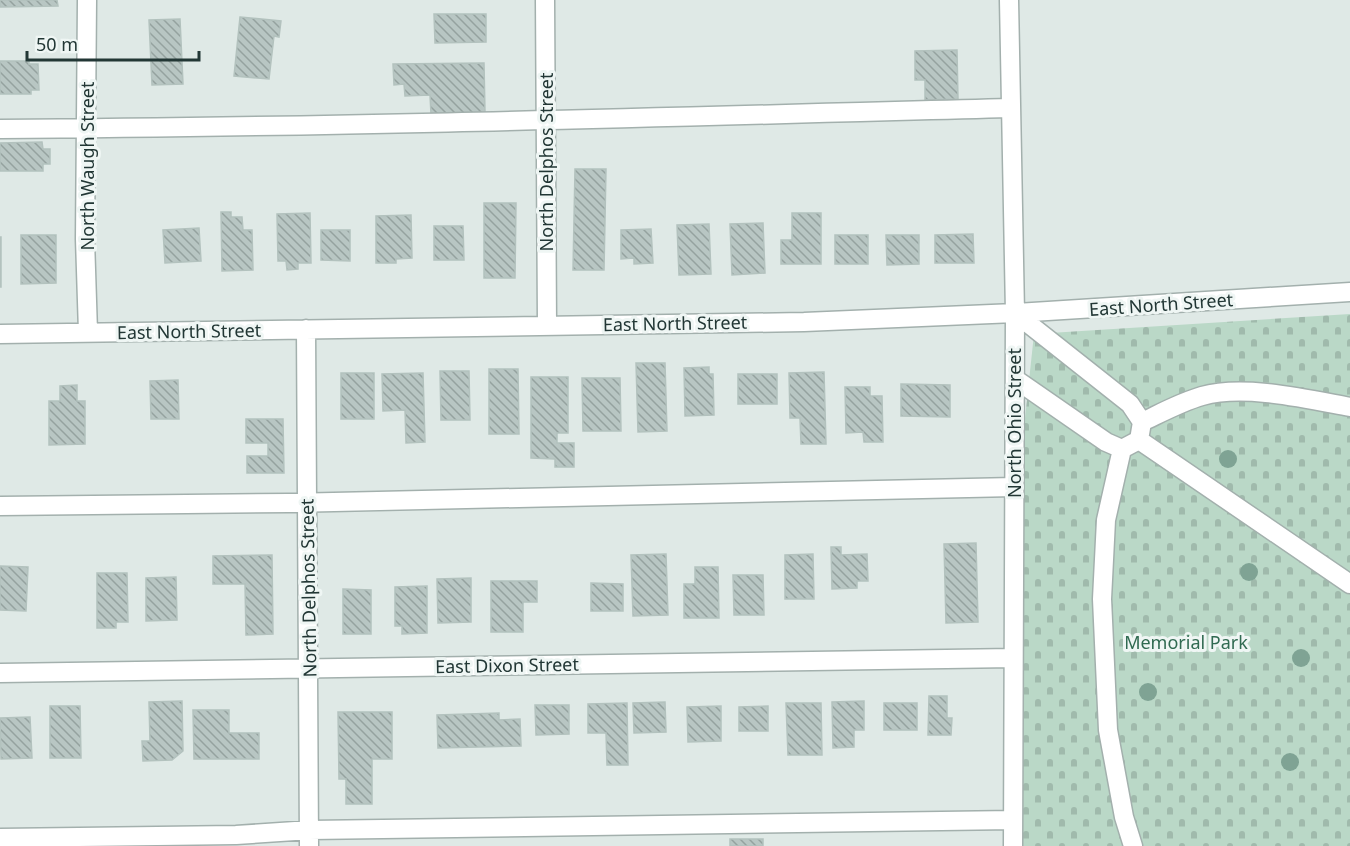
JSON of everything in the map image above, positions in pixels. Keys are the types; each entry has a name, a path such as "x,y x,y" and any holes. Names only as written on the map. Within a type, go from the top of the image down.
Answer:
{"street":[{"name":"North Waugh Street","path":"87,0 85,239 88,332"},
{"name":"North Delphos Street","path":"544,0 547,324"},
{"name":"North Ohio Street","path":"1009,0 1015,313 1013,846"},
{"path":"0,129 546,120 1010,108"},
{"name":"East North Street","path":"0,334 547,324 804,322 1015,313 1350,292"},
{"path":"1015,313 1130,404 1140,431 1350,584"},
{"name":"North Delphos Street","path":"306,329 310,838"},
{"path":"1015,380 1106,442 1122,449"},
{"path":"1132,846 1124,817 1108,730 1102,599 1106,520 1122,449 1140,431 1204,396 1240,393 1278,394 1350,407"},
{"path":"0,506 1014,487"},
{"name":"East Dixon Street","path":"0,673 1013,658"},
{"path":"0,838 236,835 310,838 1013,820"}],"green space":[{"name":"Memorial Park","path":"1350,314 1350,846 1022,846 1023,437 1034,334"}],"building":[{"path":"0,0 57,0 58,6 0,7"},
{"path":"434,14 486,14 486,42 435,43"},
{"path":"240,17 281,21 279,37 274,36 269,79 234,76"},
{"path":"180,19 183,84 152,85 149,20"},
{"path":"957,50 958,99 925,100 925,80 915,80 915,51"},
{"path":"0,61 29,61 29,64 38,64 39,90 31,90 31,94 0,94"},
{"path":"484,63 485,113 431,114 430,95 405,96 404,84 394,85 393,64"},
{"path":"42,142 43,149 50,149 50,164 43,164 43,171 0,171 0,143"},
{"path":"575,169 606,169 604,270 573,270"},
{"path":"484,203 516,203 515,278 484,278"},
{"path":"221,212 231,212 231,217 242,217 243,230 252,230 253,270 222,271"},
{"path":"310,213 311,263 298,263 298,269 287,270 286,261 278,261 277,214"},
{"path":"792,213 821,213 821,264 781,264 781,240 792,240"},
{"path":"411,215 412,258 396,259 396,263 376,263 376,216"},
{"path":"763,223 765,273 732,275 730,224"},
{"path":"709,224 711,274 679,275 677,225"},
{"path":"434,226 463,226 464,260 434,260"},
{"path":"199,228 201,261 165,263 163,230"},
{"path":"651,229 653,263 634,264 634,258 621,259 621,230"},
{"path":"321,230 350,230 350,261 321,260"},
{"path":"973,234 974,263 935,263 935,235"},
{"path":"21,235 56,235 56,283 21,284"},
{"path":"835,235 868,235 868,264 835,264"},
{"path":"886,235 919,235 919,264 887,265"},
{"path":"1,237 1,287 0,287"},
{"path":"636,363 665,363 667,431 638,432"},
{"path":"709,367 709,374 713,374 714,415 685,416 684,368"},
{"path":"489,369 518,369 519,434 489,434"},
{"path":"440,371 469,371 470,420 441,420"},
{"path":"824,372 826,444 801,444 800,418 790,418 789,373"},
{"path":"341,373 374,373 374,419 341,419"},
{"path":"423,373 425,442 406,443 405,410 383,411 382,374"},
{"path":"738,374 777,374 777,404 738,404"},
{"path":"531,377 568,377 568,433 557,433 557,443 574,443 574,467 555,467 555,459 531,458"},
{"path":"582,378 620,378 621,431 583,431"},
{"path":"178,380 179,419 151,419 150,381"},
{"path":"901,384 950,385 950,417 901,416"},
{"path":"77,385 77,401 85,401 85,444 49,445 49,401 60,401 60,386"},
{"path":"845,387 870,387 870,396 882,396 883,442 864,442 863,432 846,433"},
{"path":"246,419 283,419 284,473 247,473 247,456 268,456 268,443 246,443"},
{"path":"976,543 978,622 946,623 944,544"},
{"path":"831,547 841,547 841,555 867,554 868,581 857,581 857,588 832,589"},
{"path":"666,554 668,615 633,616 631,555"},
{"path":"813,554 814,599 785,599 785,555"},
{"path":"272,555 273,634 246,635 245,584 213,584 213,556"},
{"path":"0,566 28,567 26,611 0,610"},
{"path":"695,567 718,567 719,618 684,618 684,584 695,584"},
{"path":"97,573 127,573 128,622 116,622 116,628 97,628"},
{"path":"733,575 763,575 764,615 734,615"},
{"path":"176,577 177,620 146,621 146,578"},
{"path":"471,578 471,622 438,623 437,579"},
{"path":"491,581 537,581 537,602 523,602 523,632 491,632"},
{"path":"591,583 623,584 623,611 591,611"},
{"path":"427,586 427,633 402,634 402,626 395,626 395,587"},
{"path":"343,589 371,590 371,634 343,634"},
{"path":"929,696 947,696 947,718 952,718 951,735 928,735"},
{"path":"182,701 183,751 172,760 143,761 142,741 150,741 149,702"},
{"path":"864,701 864,730 854,730 854,747 833,748 832,702"},
{"path":"665,702 666,732 634,733 633,703"},
{"path":"627,703 628,765 607,765 606,733 588,733 588,704"},
{"path":"786,703 821,703 822,755 788,755"},
{"path":"884,703 917,703 917,730 884,730"},
{"path":"535,705 569,705 569,734 536,735"},
{"path":"50,706 80,706 81,758 50,758"},
{"path":"721,706 721,741 688,742 687,707"},
{"path":"768,706 768,731 739,731 739,707"},
{"path":"193,710 229,710 229,733 259,733 259,759 194,759"},
{"path":"338,712 392,712 392,759 372,759 372,804 346,804 346,779 339,779"},
{"path":"499,713 499,720 520,719 521,746 438,748 437,715"},
{"path":"30,717 32,758 1,759 0,718"},
{"path":"730,839 763,839 763,846 730,846"}]}
